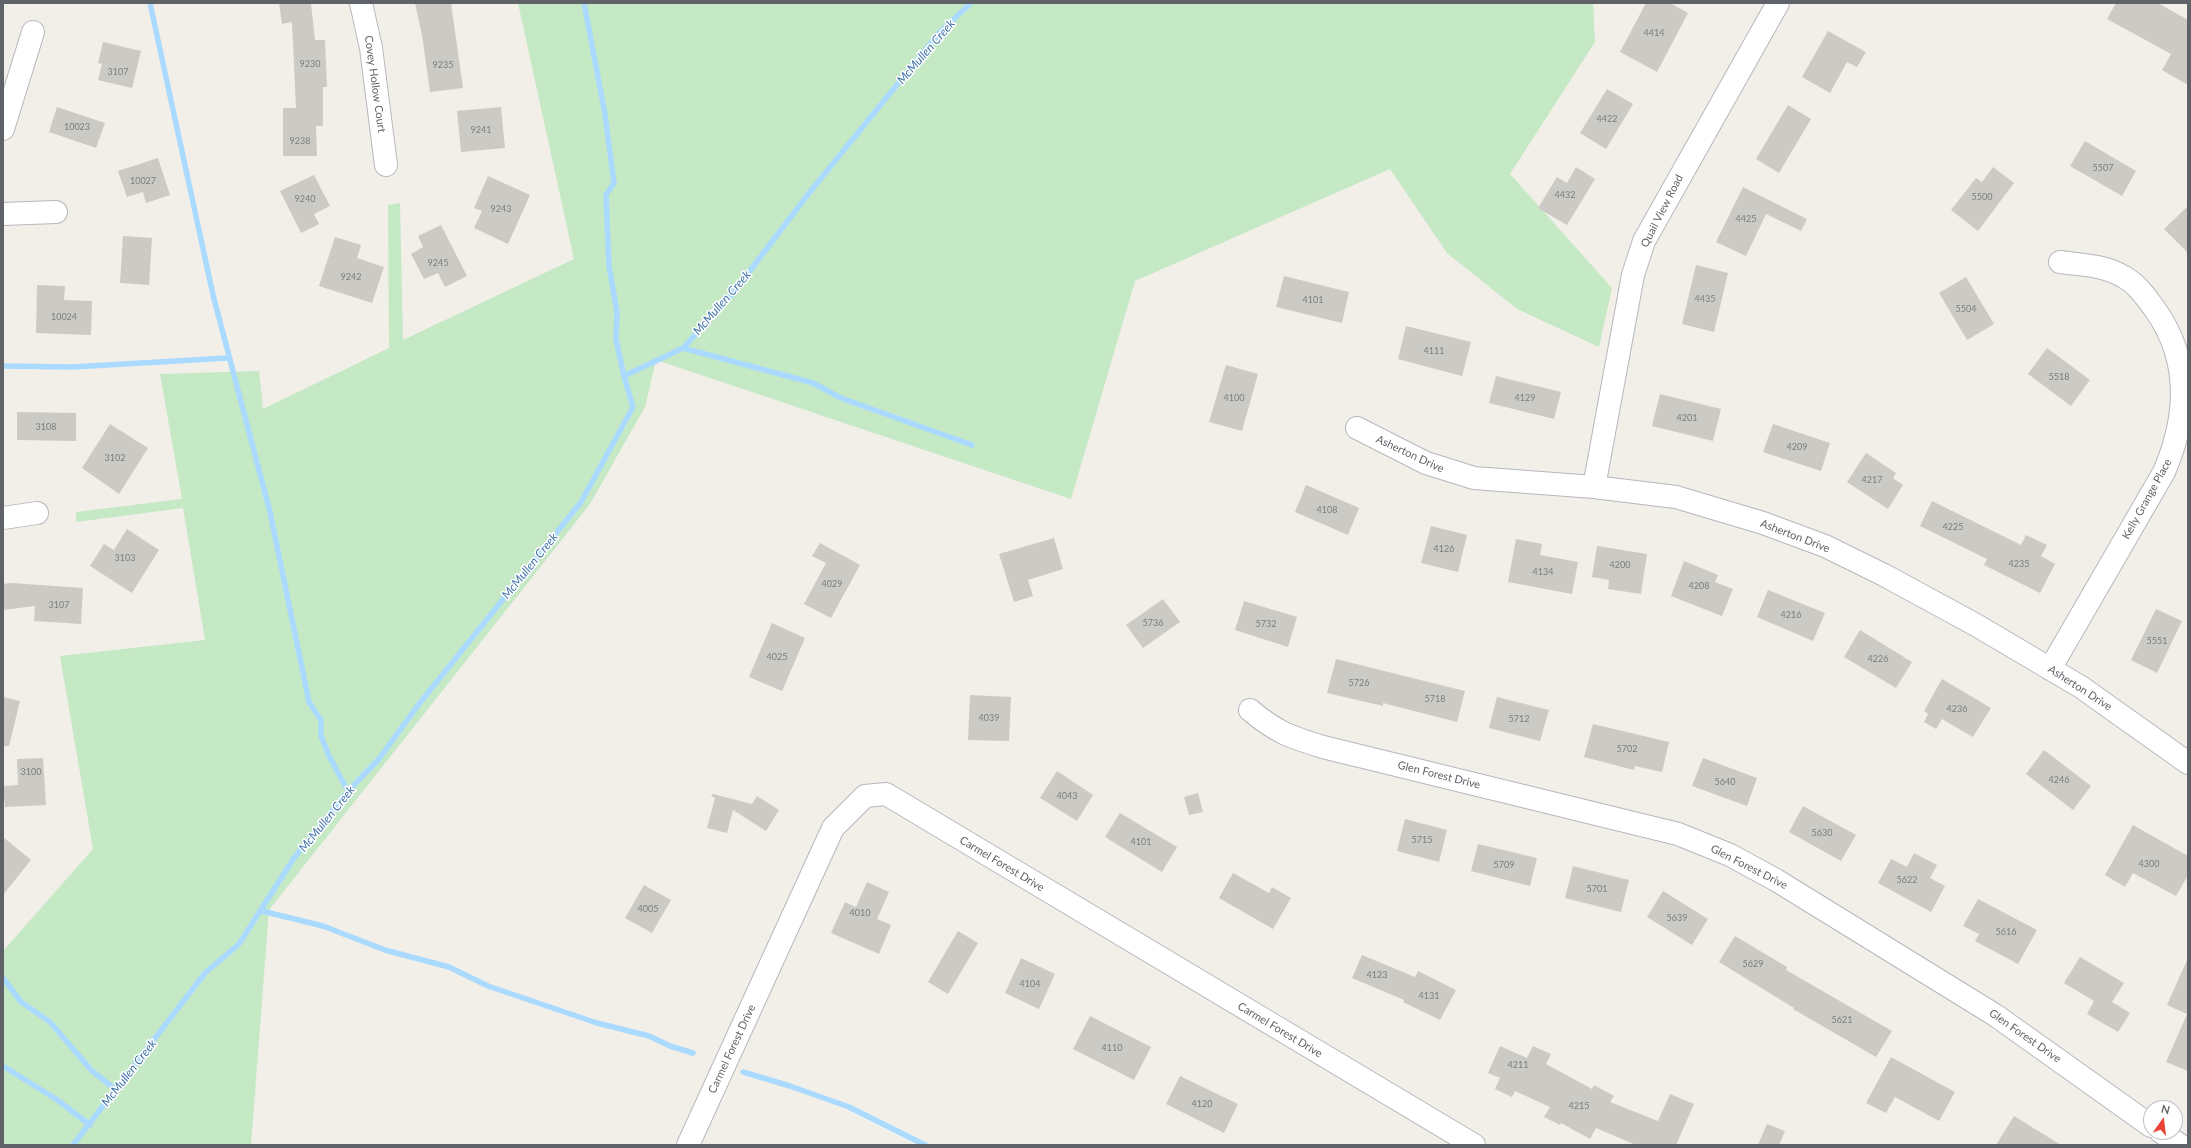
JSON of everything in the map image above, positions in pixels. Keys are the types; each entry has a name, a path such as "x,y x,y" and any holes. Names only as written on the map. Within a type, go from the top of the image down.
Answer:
{"street":[{"name":"Covey Hollow Court","path":"361,3 371,48 386,165"},
{"name":"Quail View Road","path":"1594,487 1633,275 1644,241 1778,3"},
{"path":"3,129 33,32"},
{"path":"3,214 56,212"},
{"name":"Kelly Grange Place","path":"2050,669 2164,472 2174,448 2182,411 2183,380 2174,344 2162,319 2140,290 2125,277 2107,268 2060,262"},
{"name":"Asherton Drive","path":"1357,428 1426,463 1474,478 1594,487 1676,497 1763,523 1825,546 1884,575 1976,625 2081,687 2188,763"},
{"path":"3,518 38,513"},
{"name":"Glen Forest Drive","path":"1250,710 1271,728 1298,739 1678,834 1730,855 1776,880 1995,1015 2143,1120"},
{"name":"Carmel Forest Drive","path":"688,1145 834,828 865,796 886,794 1474,1145"}],"green space":[{"path":"518,3 1593,3 1595,42 1510,174 1612,288 1599,347 1517,309 1447,253 1390,169 1135,281 1071,499 656,360 645,407 590,504 269,910 251,1145 3,1145 3,951 93,849 60,656 205,640 183,508 76,522 76,512 182,499 160,374 259,371 263,409 389,348 388,205 400,203 403,340 574,259"}],"building":[{"path":"279,3 311,3 315,40 325,40 327,87 323,87 323,126 316,126 317,156 283,156 283,108 296,108 292,22 282,24"},
{"path":"415,3 451,3 463,88 430,92 422,35"},
{"path":"1646,3 1670,3 1688,13 1657,72 1620,52"},
{"path":"2116,3 2158,3 2188,20 2188,85 2162,70 2171,54 2107,19"},
{"path":"1828,31 1866,52 1857,67 1847,62 1830,93 1802,77"},
{"path":"103,42 141,51 132,88 98,80 102,64 98,63"},
{"path":"1607,89 1633,104 1606,149 1580,133"},
{"path":"1788,105 1811,119 1779,173 1756,159"},
{"path":"57,107 105,123 96,148 49,132"},
{"path":"501,107 505,148 461,152 457,111"},
{"path":"2085,141 2136,171 2122,196 2070,166"},
{"path":"158,158 170,195 146,203 143,192 127,197 118,171"},
{"path":"1576,167 1595,179 1567,225 1538,208 1557,177 1567,183"},
{"path":"1993,167 2014,183 1978,231 1951,210 1976,178 1982,182"},
{"path":"314,175 330,206 314,214 319,224 301,233 280,191"},
{"path":"488,176 530,195 508,244 474,228 482,211 474,208"},
{"path":"1743,187 1807,219 1801,231 1766,214 1746,256 1716,242"},
{"path":"2188,206 2188,253 2164,229"},
{"path":"441,225 467,276 445,287 438,273 424,279 411,254 423,247 418,236"},
{"path":"123,236 152,238 149,285 120,283"},
{"path":"335,237 361,245 357,258 384,267 372,303 319,286"},
{"path":"1696,265 1728,273 1714,332 1682,324"},
{"path":"1284,276 1349,292 1342,323 1276,307"},
{"path":"1966,277 1994,324 1967,340 1939,293"},
{"path":"37,285 65,286 64,300 92,301 91,335 36,333"},
{"path":"1406,326 1471,342 1462,376 1398,359"},
{"path":"2047,348 2090,380 2071,406 2028,374"},
{"path":"1226,365 1258,374 1242,431 1209,422"},
{"path":"1496,376 1561,392 1554,419 1489,403"},
{"path":"1660,394 1721,409 1713,441 1652,426"},
{"path":"17,412 76,413 76,441 17,440"},
{"path":"110,424 148,448 119,494 82,468"},
{"path":"1773,424 1830,443 1821,471 1763,452"},
{"path":"1866,453 1896,473 1893,478 1903,485 1888,509 1847,482"},
{"path":"1306,485 1359,508 1348,535 1295,512"},
{"path":"1932,501 2021,545 2026,535 2047,545 2041,556 2055,564 2040,593 1984,565 1987,559 1920,526"},
{"path":"1431,526 1467,535 1458,572 1421,563"},
{"path":"127,529 159,550 132,593 90,566 104,544 114,550"},
{"path":"1054,538 1063,569 1028,580 1033,596 1014,602 999,554"},
{"path":"1516,539 1542,544 1540,555 1578,562 1572,594 1508,582"},
{"path":"820,543 860,565 831,618 804,604 826,563 812,556"},
{"path":"1597,546 1647,554 1641,594 1608,589 1609,580 1592,577"},
{"path":"1684,561 1718,575 1715,582 1733,589 1722,616 1671,596"},
{"path":"12,583 83,588 81,624 34,621 35,606 3,610 3,584"},
{"path":"1768,590 1825,613 1813,641 1757,617"},
{"path":"1163,599 1180,622 1143,648 1126,625"},
{"path":"1244,601 1297,617 1288,647 1235,630"},
{"path":"2156,609 2182,621 2157,673 2131,660"},
{"path":"772,623 805,638 782,691 749,677"},
{"path":"1860,630 1912,662 1896,688 1844,657"},
{"path":"1336,659 1465,691 1457,722 1383,703 1383,706 1327,693"},
{"path":"1942,679 1991,708 1973,737 1942,719 1936,729 1924,722 1928,714 1924,711"},
{"path":"970,695 1011,697 1009,741 968,740"},
{"path":"3,697 20,701 9,746 3,746"},
{"path":"1497,697 1549,710 1540,741 1489,728"},
{"path":"1593,724 1669,742 1662,772 1635,766 1634,770 1584,757"},
{"path":"2044,750 2091,786 2073,810 2026,774"},
{"path":"43,758 46,805 5,807 3,786 18,785 17,759"},
{"path":"1703,758 1757,778 1747,806 1692,786"},
{"path":"1057,771 1093,795 1077,821 1040,798"},
{"path":"1198,793 1203,812 1189,815 1184,797"},
{"path":"713,794 752,804 757,796 779,810 766,831 733,810 727,833 707,828 715,798 711,796"},
{"path":"1803,806 1856,835 1841,861 1789,832"},
{"path":"1120,813 1177,847 1162,872 1105,837"},
{"path":"1405,819 1447,830 1439,862 1397,851"},
{"path":"2133,825 2188,856 2188,875 2176,896 2133,873 2125,887 2105,875"},
{"path":"3,837 31,860 3,895"},
{"path":"1478,844 1537,858 1530,886 1471,871"},
{"path":"1914,853 1937,865 1930,878 1945,886 1931,912 1878,883 1891,859 1907,867"},
{"path":"1573,866 1629,880 1621,912 1565,898"},
{"path":"1233,873 1269,893 1272,887 1291,898 1273,929 1219,898"},
{"path":"867,882 889,892 877,919 891,925 879,954 831,933 845,902 856,907"},
{"path":"644,885 671,900 652,933 625,918"},
{"path":"1663,891 1708,919 1692,945 1647,917"},
{"path":"1978,899 2037,930 2018,964 1975,941 1979,934 1963,926"},
{"path":"958,931 978,943 948,994 928,982"},
{"path":"1735,936 1787,967 1786,970 1892,1031 1876,1057 1793,1009 1794,1008 1719,962"},
{"path":"1362,955 1415,977 1418,971 1456,990 1440,1020 1403,1002 1404,1000 1352,978"},
{"path":"2080,957 2124,983 2112,1002 2130,1013 2118,1032 2087,1014 2094,1001 2064,983"},
{"path":"1021,958 1055,974 1039,1009 1005,993"},
{"path":"2188,958 2188,1071 2166,1062 2187,1014 2167,1005"},
{"path":"1090,1016 1151,1047 1134,1080 1073,1049"},
{"path":"1500,1046 1527,1058 1533,1046 1551,1054 1546,1064 1592,1089 1594,1085 1614,1096 1610,1102 1658,1121 1670,1094 1694,1104 1676,1145 1636,1145 1596,1128 1590,1139 1561,1123 1560,1125 1544,1117 1550,1107 1515,1091 1512,1097 1495,1089 1500,1078 1488,1073"},
{"path":"1891,1057 1955,1092 1939,1121 1895,1097 1886,1113 1866,1103"},
{"path":"1180,1076 1238,1104 1224,1133 1166,1104"},
{"path":"2014,1116 2061,1145 1996,1145"},
{"path":"1767,1124 1785,1131 1779,1145 1758,1145"}],"waterway":[{"path":"150,3 213,295 270,512 309,702 321,720 321,736 329,756 348,791"},
{"name":"McMullen Creek","path":"73,1145 205,973 239,944 294,858 348,791 378,760 419,704 581,502 633,407 624,376 616,339 617,312 609,266 606,195 614,183 605,114 584,3"},
{"name":"McMullen Creek","path":"624,376 683,348 733,293 809,193 939,33 971,3"},
{"path":"683,348 813,383 841,398 972,445"},
{"path":"3,366 73,367 228,358"},
{"path":"262,911 323,926 385,950 449,967 488,986 597,1023 649,1036 670,1046 693,1053"},
{"path":"3,978 21,1002 50,1022 92,1071 116,1090"},
{"path":"3,1066 56,1099 90,1125"},
{"path":"743,1072 790,1086 849,1107 925,1145"}]}
